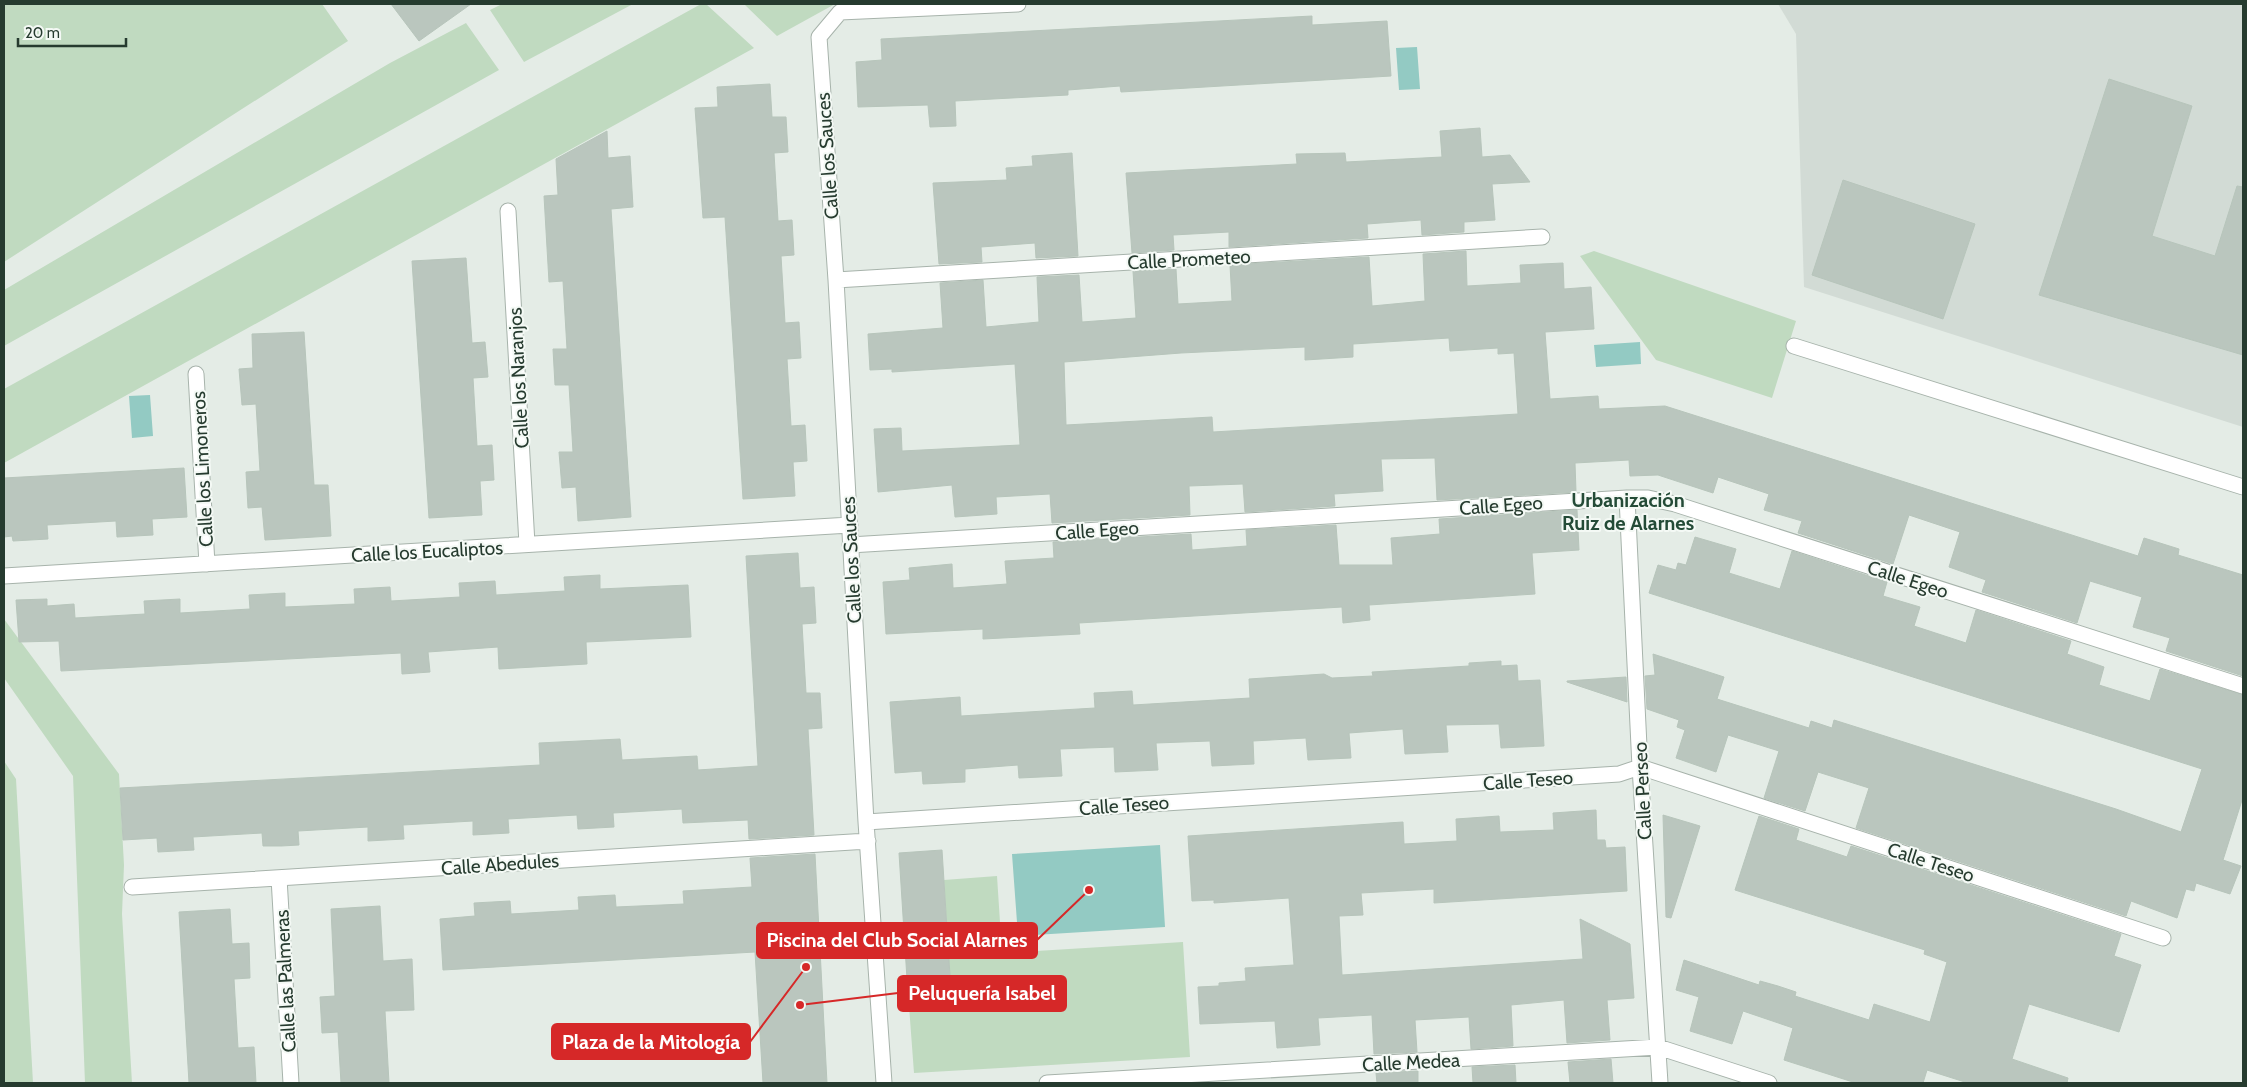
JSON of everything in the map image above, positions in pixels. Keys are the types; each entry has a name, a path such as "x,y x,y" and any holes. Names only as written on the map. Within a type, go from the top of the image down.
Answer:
{"street":[{"name":"Calle los Sauces","path":"884,1083 866,822 836,280 819,37 840,12 1018,4"},
{"name":"Calle los Naranjos","path":"508,211 528,544"},
{"name":"Calle Prometeo","path":"836,280 1542,237"},
{"path":"1794,346 2243,487"},
{"name":"Calle los Limoneros","path":"196,374 207,564"},
{"name":"Calle Perseo","path":"1627,498 1640,767 1660,1083"},
{"name":"Calle Egeo","path":"850,546 1648,498 1675,504 2243,686"},
{"name":"Calle los Eucaliptos","path":"4,576 850,525"},
{"name":"Calle Teseo","path":"866,822 1609,774 1640,767 2163,938"},
{"name":"Calle Abedules","path":"132,887 868,841"},
{"name":"Calle las Palmeras","path":"279,878 291,1083"},
{"name":"Calle Medea","path":"1047,1083 1658,1047 1769,1083"}],"shaded area":[{"path":"1778,4 2243,4 2243,427 1804,287 1796,34"}],"green space":[{"path":"4,4 322,4 348,41 4,262"},
{"path":"502,4 633,4 524,62 490,10"},
{"path":"701,4 706,4 754,48 4,463 4,389"},
{"path":"744,4 835,4 777,36"},
{"path":"466,23 499,70 4,346 4,290 390,63"},
{"path":"1594,251 1796,321 1772,398 1656,360 1580,256"},
{"path":"4,619 119,774 124,865 122,914 132,1083 85,1083 73,776 4,678"},
{"path":"4,761 16,779 33,1083 4,1083"},
{"path":"997,876 1002,953 1183,942 1190,1057 914,1073 907,979 950,976 944,880"}],"water":[{"path":"1417,47 1420,89 1399,90 1396,48"},
{"path":"1640,342 1641,364 1596,367 1594,345"},
{"path":"150,395 153,436 132,438 129,396"},
{"path":"1160,845 1165,927 1018,936 1012,854"}],"building":[{"path":"391,4 471,4 419,41"},
{"path":"1312,16 1312,25 1387,21 1391,76 1121,92 1120,86 1068,90 1068,95 955,101 956,126 930,127 928,105 858,107 856,62 882,60 881,39"},
{"path":"2109,79 2192,106 2152,236 2215,256 2237,186 2243,187 2243,355 2039,295"},
{"path":"770,84 772,117 786,117 788,152 774,153 778,221 792,220 794,255 781,256 785,323 799,322 801,358 787,359 791,426 805,425 807,461 793,462 795,496 743,499 725,217 703,218 695,108 718,107 717,87"},
{"path":"1480,128 1482,157 1510,155 1530,182 1492,184 1495,220 1464,222 1464,232 1422,235 1421,220 1367,224 1368,238 1229,247 1229,232 1173,235 1174,250 1132,253 1126,173 1297,164 1296,154 1345,153 1346,162 1442,157 1440,131"},
{"path":"607,131 608,158 630,156 633,207 611,209 631,517 578,521 576,487 562,488 559,452 573,452 569,385 555,385 553,349 567,349 563,281 549,282 544,196 558,195 556,159"},
{"path":"1072,153 1078,256 1036,258 1035,243 981,247 982,262 939,264 933,183 1007,180 1006,168 1033,166 1032,156"},
{"path":"1843,180 1975,224 1943,319 1812,275"},
{"path":"1466,251 1467,286 1521,283 1520,265 1563,263 1564,289 1591,287 1594,329 1545,332 1550,399 1598,396 1599,409 1665,406 2138,556 2144,538 2179,549 2178,555 2243,575 2243,676 2166,651 2170,638 2133,627 2142,597 2090,581 2077,623 1982,592 1986,580 1949,567 1960,532 1909,515 1893,564 1798,533 1802,521 1764,510 1769,494 1718,477 1713,493 1658,475 1630,476 1629,460 1575,463 1576,492 1437,500 1435,458 1381,459 1383,491 1334,494 1335,506 1245,512 1243,484 1189,486 1190,515 1052,523 1050,494 996,497 997,514 955,517 952,485 878,492 874,429 901,428 902,451 1020,445 1015,364 892,372 892,369 870,370 868,334 943,328 940,283 983,280 986,327 1039,322 1037,277 1079,275 1082,322 1136,318 1133,271 1176,269 1178,304 1232,301 1230,265 1369,257 1372,306 1425,301 1423,254","holes":["1449,338 1450,351 1498,348 1498,354 1514,353 1518,414 1213,432 1212,417 1066,425 1064,362 1181,353 1305,347 1305,360 1353,357 1353,344"]},
{"path":"466,258 472,343 485,342 488,377 473,378 477,446 492,445 494,480 480,481 482,515 429,518 412,261"},
{"path":"304,332 314,485 328,485 331,536 265,540 262,507 248,508 246,472 260,471 256,404 242,405 239,369 253,368 252,334"},
{"path":"184,468 187,517 152,519 153,535 117,537 116,521 47,525 48,539 13,541 12,536 4,537 4,478"},
{"path":"1577,510 1579,550 1532,553 1535,594 1369,605 1370,620 1343,623 1342,607 1079,623 1080,634 983,639 983,629 886,634 883,582 910,580 909,568 952,564 953,588 1007,584 1005,561 1054,558 1053,542 1191,534 1192,550 1247,546 1246,530 1336,525 1339,565 1393,565 1391,538 1440,534 1439,519"},
{"path":"1695,537 1736,549 1729,573 1780,589 1792,551 1887,582 1883,596 1920,607 1914,626 1966,643 1976,610 2071,641 2067,654 2104,667 2099,685 2150,701 2160,669 2243,695 2243,797 2223,860 2241,866 2230,894 2196,883 2194,891 2186,889 2177,918 2131,901 2126,916 1856,828 1869,788 1818,772 1805,811 1764,798 1779,751 1728,735 1716,772 1676,758 1685,730 1677,727 1679,720 1647,709 1645,676 1655,675 1653,654 1724,677 1717,699 1809,728 1811,721 1832,728 1834,720 2116,809 2181,832 2202,769 1649,593 1658,565 1676,570 1678,563 1686,565"},
{"path":"798,553 800,588 814,587 816,623 802,624 806,693 820,693 822,728 808,729 814,835 749,839 748,820 683,823 682,809 613,813 614,827 578,829 577,815 508,819 509,833 473,835 473,821 403,825 404,839 368,841 368,827 298,831 299,845 281,846 263,846 262,833 193,837 194,850 158,852 157,838 123,840 120,788 540,765 539,743 620,739 622,760 697,756 698,770 758,766 746,556"},
{"path":"600,575 600,589 688,585 691,637 586,642 587,664 499,669 498,647 428,652 430,672 402,674 401,653 61,671 59,641 19,642 16,600 47,599 47,606 74,604 75,618 145,614 144,601 180,599 180,613 250,609 249,595 285,593 285,607 355,604 354,589 390,587 391,601 460,597 459,583 495,581 496,595 565,591 564,577"},
{"path":"1501,661 1501,666 1517,665 1518,681 1540,680 1544,746 1501,748 1499,724 1446,725 1448,752 1405,754 1403,729 1349,733 1351,758 1308,760 1306,738 1253,741 1254,764 1212,766 1210,741 1156,743 1158,770 1115,772 1114,747 1060,749 1062,776 1019,778 1018,765 965,769 965,782 923,784 922,771 895,773 890,702 960,697 961,716 1095,708 1094,693 1132,691 1133,705 1250,698 1249,679 1324,674 1332,678 1373,676 1372,672 1469,666 1469,663"},
{"path":"1626,677 1627,702 1567,682 1567,681"},
{"path":"1596,810 1597,840 1605,840 1606,848 1625,847 1627,891 1434,903 1434,889 1361,893 1363,915 1339,916 1342,975 1583,959 1580,919 1630,944 1634,998 1607,1000 1610,1040 1567,1043 1564,1000 1511,1005 1513,1046 1471,1049 1469,1017 1415,1020 1417,1052 1374,1054 1372,1015 1318,1018 1320,1045 1277,1048 1275,1021 1200,1024 1198,987 1219,986 1219,983 1246,981 1245,968 1294,965 1289,898 1214,903 1214,900 1192,901 1188,836 1403,822 1404,844 1457,841 1456,819 1499,816 1500,832 1554,830 1553,813"},
{"path":"1663,815 1700,826 1671,918 1666,917"},
{"path":"1759,816 1799,829 1796,840 1847,857 1851,846 2121,934 2114,956 2141,965 2119,1032 2029,1004 2012,1059 2068,1078 2067,1083 1968,1083 1927,1070 1923,1083 1856,1083 1784,1060 1793,1028 1743,1011 1732,1044 1690,1031 1699,997 1676,990 1684,960 1759,985 1760,981 1778,986 1796,992 1795,996 1869,1020 1874,1004 1930,1022 1947,962 1924,954 1925,950 1735,890"},
{"path":"942,850 950,976 907,979 899,853"},
{"path":"815,854 827,1083 763,1083 755,952 443,970 440,919 475,916 474,903 510,901 511,914 579,910 578,897 615,895 616,907 684,904 683,891 752,887 750,858"},
{"path":"380,906 383,961 412,959 414,1010 385,1011 389,1083 341,1083 338,1032 322,1033 320,997 335,996 331,909"},
{"path":"230,909 232,944 249,943 250,978 234,979 238,1048 254,1047 256,1083 189,1083 179,912"},
{"path":"1611,1059 1613,1083 1570,1083 1568,1062"},
{"path":"1515,1065 1516,1083 1473,1083 1472,1067"},
{"path":"1418,1071 1418,1083 1377,1083 1376,1073"}],"place":[{"name":"Piscina del Club Social Alarnes","path":"1089,890"},
{"name":"Plaza de la Mitología","path":"806,967"},
{"name":"Peluquería Isabel","path":"800,1005"}],"district":[{"name":"Urbanización Ruiz de Alarnes","path":"1628,512"}]}
